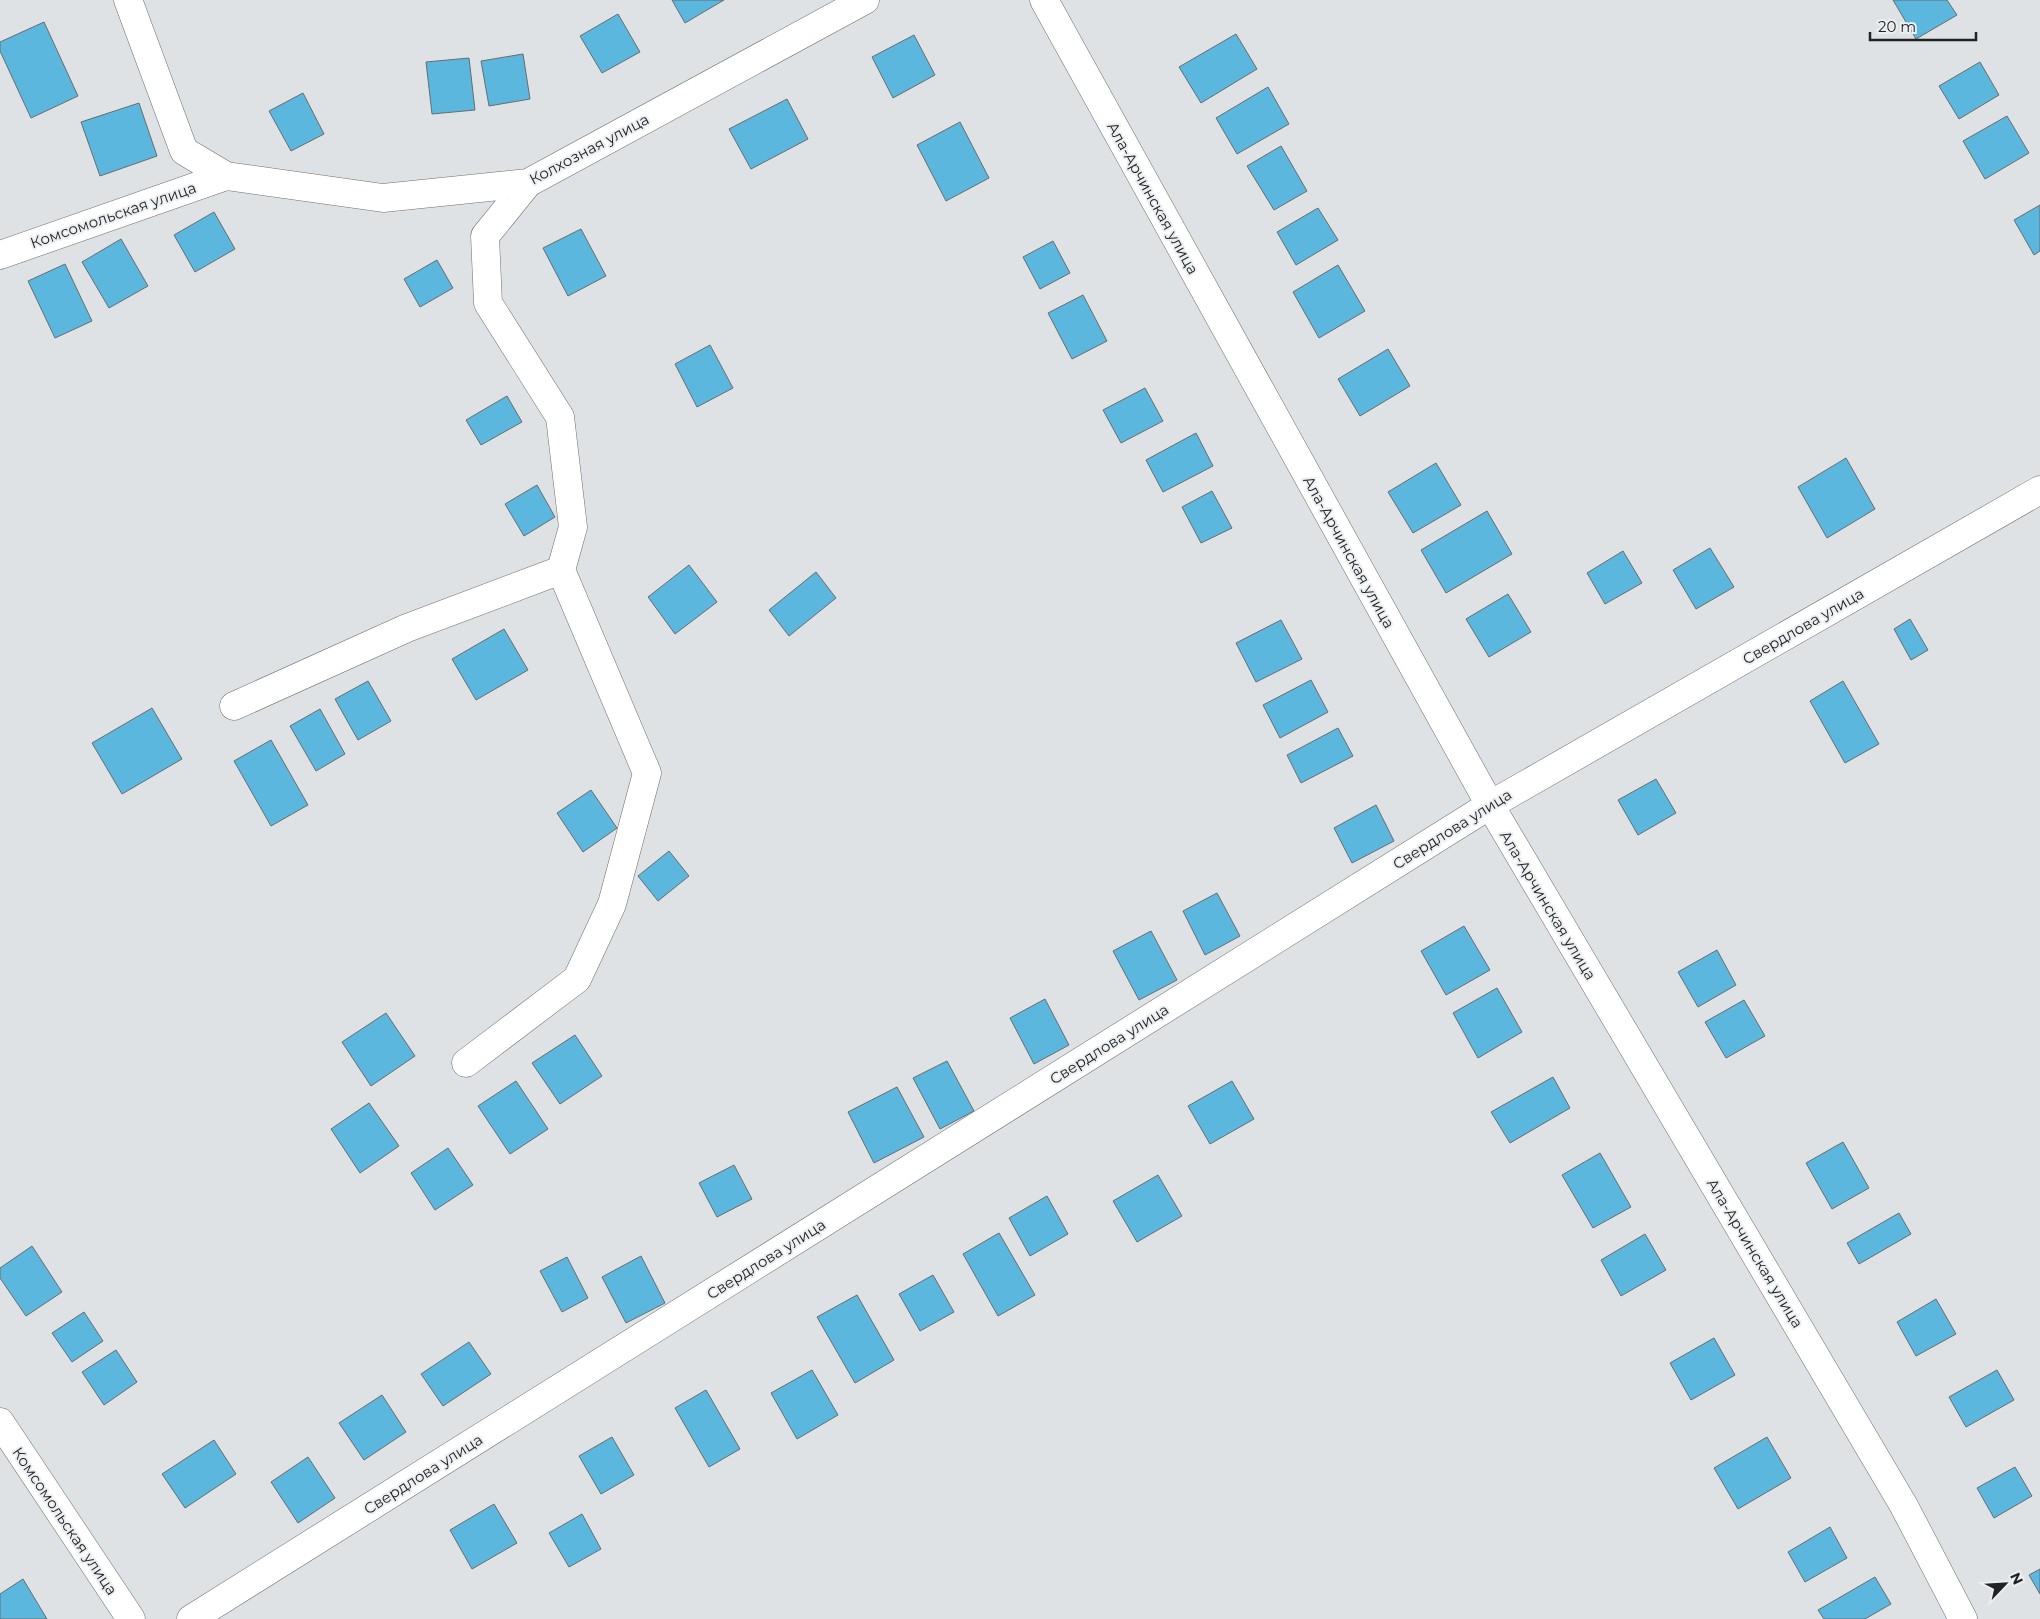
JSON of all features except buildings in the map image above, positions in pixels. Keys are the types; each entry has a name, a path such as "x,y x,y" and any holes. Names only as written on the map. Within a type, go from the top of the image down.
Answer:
{"street":[{"path":"128,0 184,151 226,176"},
{"name":"Колхозная улица","path":"226,176 384,198 528,183 865,0"},
{"name":"Ала-Арчинская улица","path":"1044,0 1490,805 1904,1506 1963,1619"},
{"name":"Комсомольская улица","path":"0,254 226,176"},
{"path":"466,1063 577,979 612,904 647,773 561,570 574,527 560,417 488,303 485,236 528,183"},
{"name":"Свердлова улица","path":"191,1619 1490,805 2040,490"},
{"path":"234,706 407,628 561,570"},
{"name":"Комсомольская улица","path":"0,1422 131,1619"}]}
